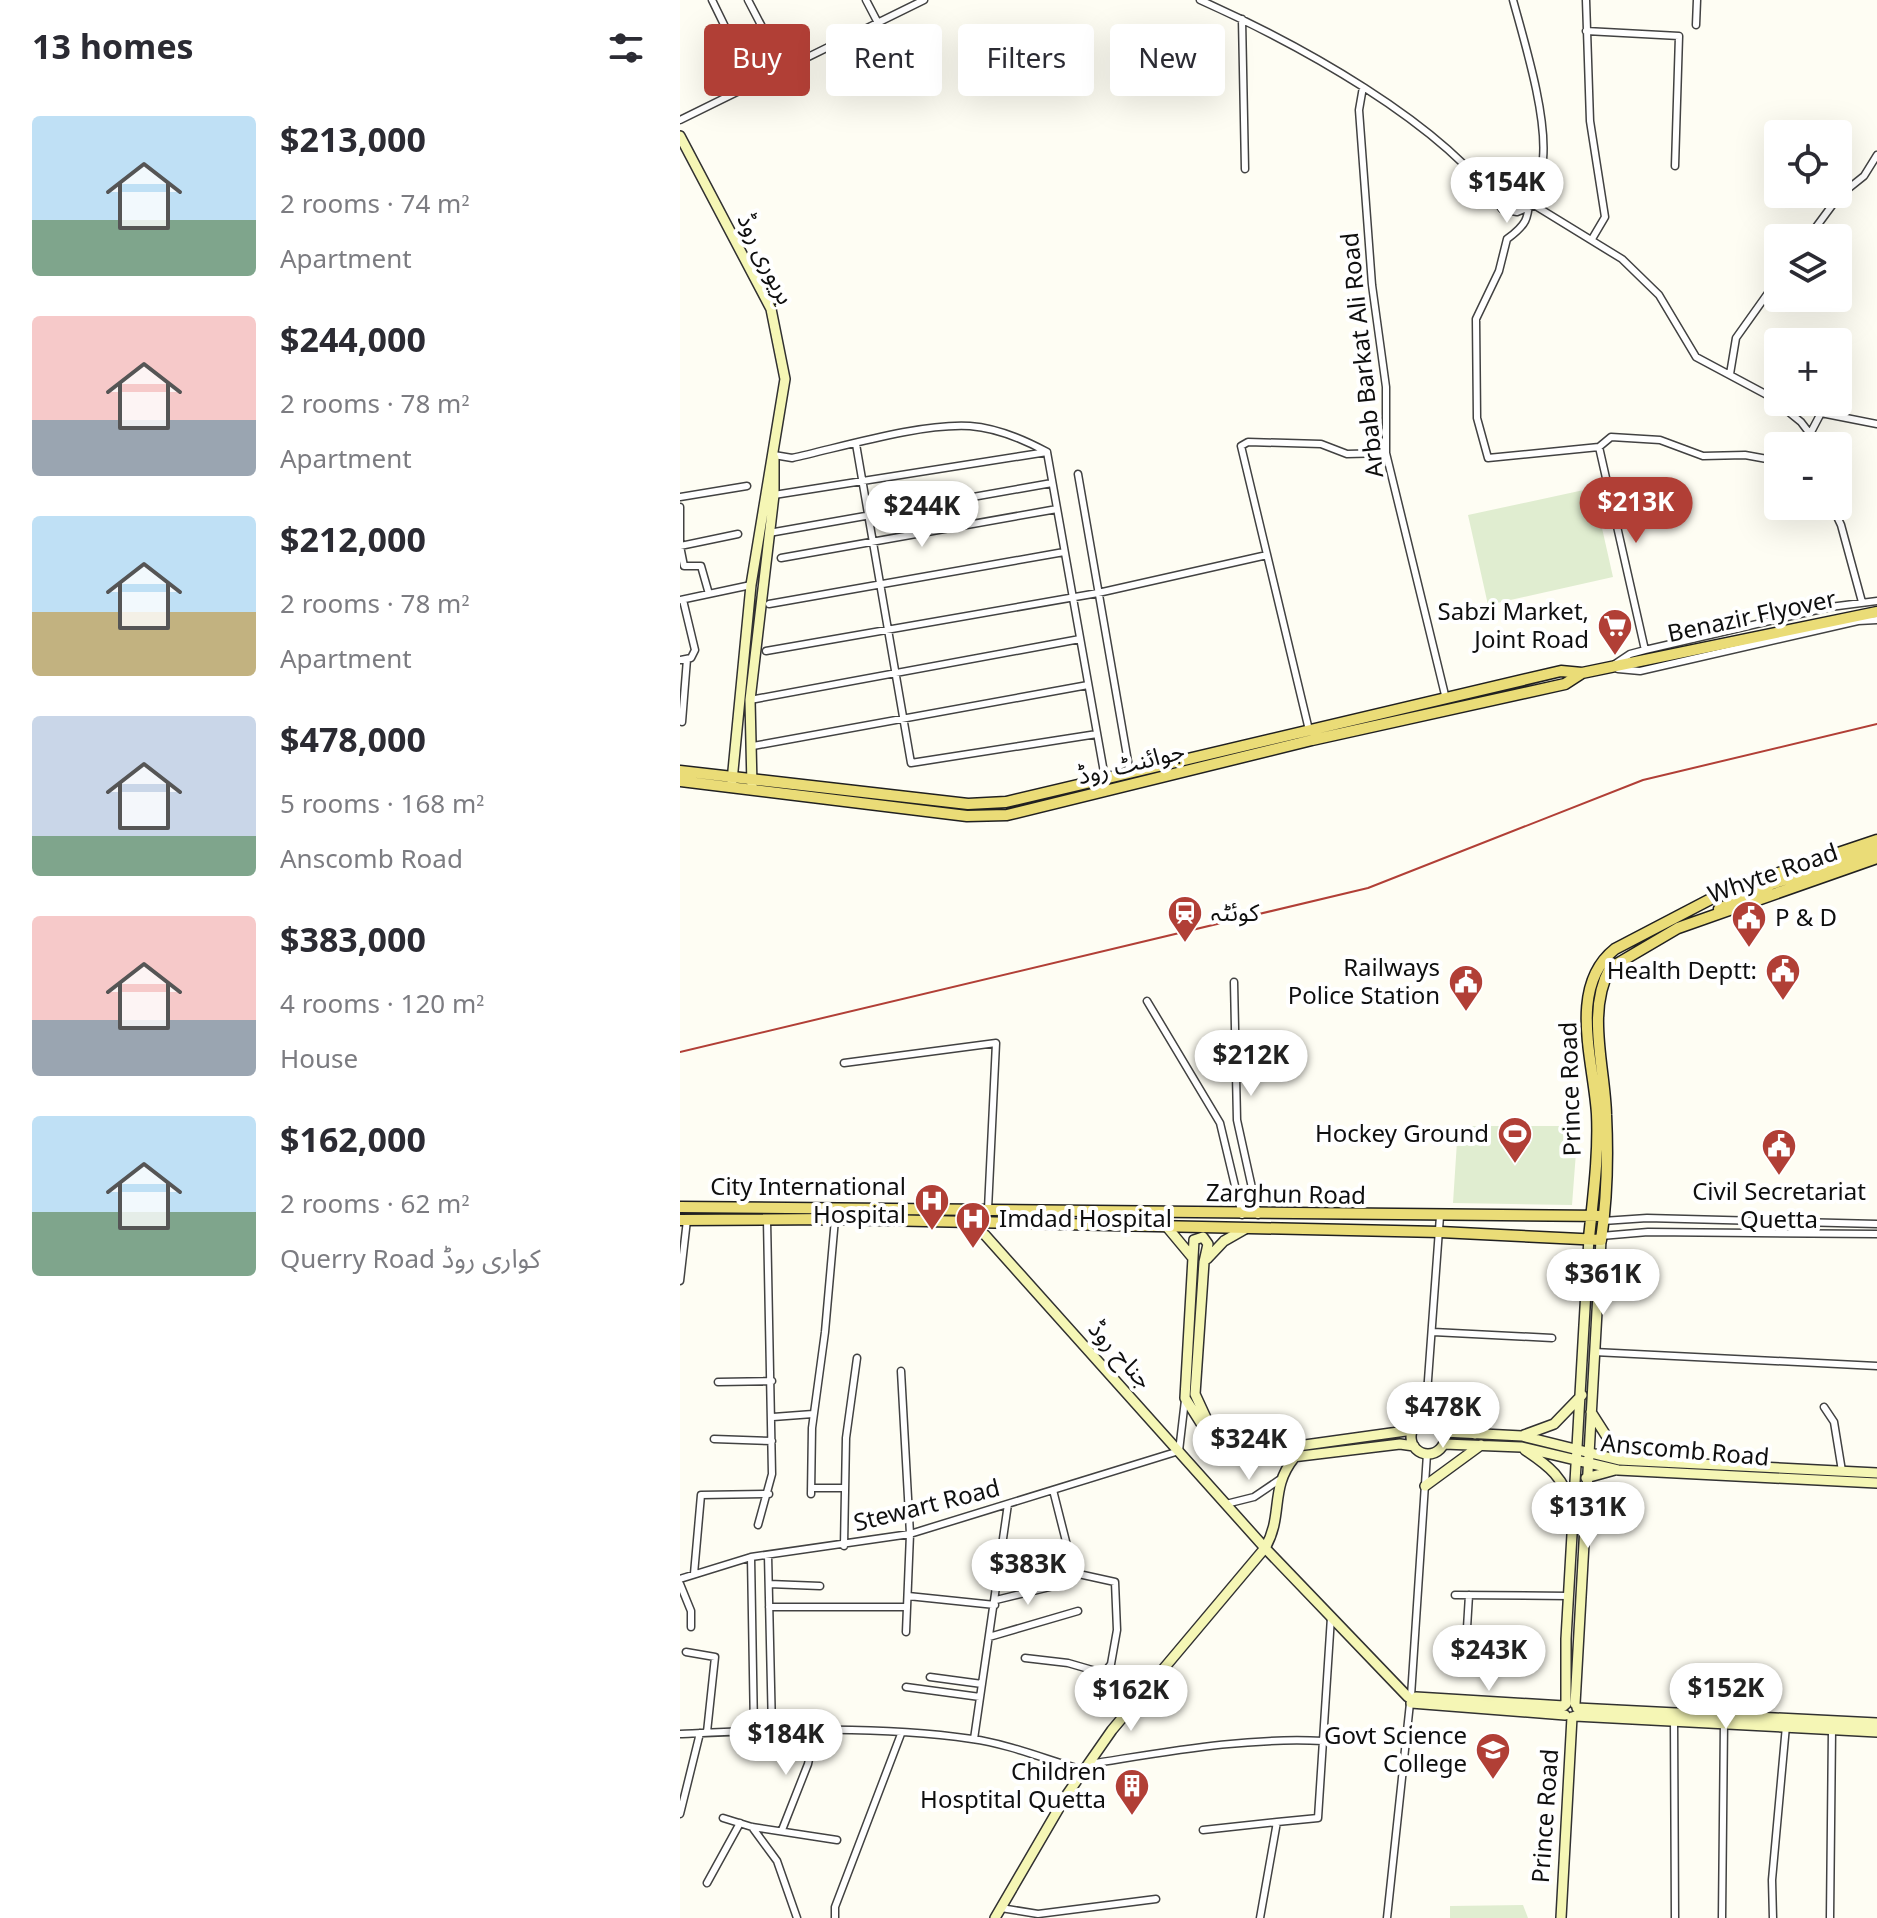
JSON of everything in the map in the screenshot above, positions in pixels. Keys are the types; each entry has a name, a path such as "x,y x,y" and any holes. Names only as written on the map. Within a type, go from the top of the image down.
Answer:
{"main road":[{"name":"بریوری روڈ","path":"680,136 771,309 785,379 751,585 732,782"},
{"name":"بریوری روڈ","path":"752,785 750,700 777,472 774,455"},
{"name":"Benazir Flyover","path":"1636,663 1877,612"},
{"name":"جوائنٹ روڈ","path":"752,785 977,805 1006,802 1561,671 1582,673 1636,663"},
{"name":"جوائنٹ روڈ","path":"680,771 732,782 967,816 998,816 1565,684 1582,673"},
{"name":"جوائنٹ روڈ","path":"680,781 732,782"},
{"name":"Whyte Road","path":"1693,917 1728,890 1777,871 1877,840"},
{"name":"Whyte Road","path":"1693,917 1772,884 1877,850"},
{"name":"Whyte Road","path":"1693,917 1877,858"},
{"name":"Prince Road","path":"1584,1449 1582,1395 1597,1115 1587,1036 1593,973 1601,960 1615,949 1693,917"},
{"name":"Prince Road","path":"1571,1710 1569,1596 1574,1519 1591,1412 1604,1218 1606,1114 1598,1035 1604,979 1621,958 1693,917"},
{"name":"Zarghun Road","path":"680,1207 1604,1218"},
{"name":"Zarghun Road","path":"684,1220 835,1219 1601,1238"},
{"name":"جناح روڈ","path":"960,1222 985,1235 1265,1548 1411,1699"},
{"path":"1167,1227 1192,1257"},
{"path":"1204,1262 1224,1241 1245,1229"},
{"path":"1203,1237 1208,1244 1204,1262 1195,1394 1207,1420 1220,1435 1249,1448 1269,1450 1413,1430 1425,1421 1437,1423 1444,1432 1444,1444 1439,1451 1427,1454 1414,1446 1400,1444 1268,1460 1226,1449 1199,1424 1185,1398 1192,1257 1194,1240 1203,1237"},
{"path":"1428,1386 1451,1414 1475,1434"},
{"path":"1522,1436 1554,1424 1582,1395"},
{"path":"1591,1412 1614,1448 1642,1461"},
{"path":"1413,1430 1414,1446"},
{"name":"Anscomb Road","path":"1444,1432 1522,1436 1619,1460 1877,1473"},
{"name":"Anscomb Road","path":"1444,1444 1521,1447 1618,1470 1877,1483"},
{"path":"1425,1486 1481,1445"},
{"path":"1521,1447 1561,1480 1574,1519"},
{"path":"995,1918 1086,1768 1139,1696 1265,1548 1273,1535 1279,1480 1294,1458"},
{"name":"Prince Road","path":"1561,1918 1586,1478 1583,1461"},
{"path":"1586,1478 1618,1470"},
{"path":"1411,1699 1832,1726 1877,1732"},
{"path":"1832,1726 1877,1723"}],"street":[{"path":"712,0 724,24"},
{"path":"748,0 761,24"},
{"path":"866,0 878,23"},
{"path":"810,56 924,0"},
{"path":"1200,0 1242,19 1363,87 1445,149 1486,185 1502,209 1517,212 1531,206"},
{"path":"1513,0 1538,106 1544,161 1531,185 1531,206 1524,227 1507,239 1499,271 1476,319 1477,418 1488,458 1599,447 1611,437 1660,440 1703,456 1745,455 1764,458"},
{"path":"1586,0 1590,121 1605,217 1592,239"},
{"path":"1696,25 1697,0"},
{"path":"1242,19 1245,169"},
{"path":"1586,31 1679,36 1675,166"},
{"name":"Arbab Barkat Ali Road","path":"1363,87 1359,110 1372,285 1386,387 1386,453 1449,710"},
{"path":"680,120 729,96"},
{"path":"1818,224 1839,196 1864,176 1877,155"},
{"path":"1531,206 1622,259 1659,295 1696,357 1769,396 1808,432"},
{"path":"1730,374 1736,338 1764,299"},
{"path":"1811,432 1821,413 1877,424"},
{"path":"774,455 792,458 968,426 993,430 1047,452"},
{"path":"1309,730 1241,446 1248,442 1321,444 1347,454 1386,453"},
{"path":"856,444 911,763 1097,734"},
{"path":"1599,447 1645,650"},
{"path":"774,495 1047,452"},
{"path":"1047,452 1105,778"},
{"path":"1078,474 1130,773"},
{"path":"769,533 1052,483"},
{"path":"680,497 747,486"},
{"path":"680,507 680,545"},
{"path":"781,558 1057,509"},
{"path":"1839,520 1862,602"},
{"path":"709,594 701,566 686,568 682,563 680,546 738,534"},
{"path":"769,604 1064,552"},
{"path":"766,651 1072,595 1098,593 1267,555"},
{"path":"682,722 683,660 695,650 682,600 751,585"},
{"path":"1609,668 1630,654 1645,650 1877,601"},
{"path":"1609,668 1640,671 1858,621 1877,620"},
{"path":"750,700 1080,639"},
{"path":"753,746 1088,685"},
{"path":"1234,982 1237,1120 1258,1215"},
{"path":"1147,1001 1220,1123 1242,1215"},
{"path":"844,1063 996,1043 988,1209"},
{"path":"1425,1421 1440,1216"},
{"name":"Zarghun Road","path":"1604,1218 1877,1224"},
{"path":"835,1219 827,1319 813,1414 811,1491 845,1488"},
{"path":"680,1281 684,1220"},
{"path":"758,1525 769,1494 773,1417 767,1220"},
{"name":"Zarghun Road","path":"1601,1238 1648,1232 1877,1234"},
{"path":"1433,1332 1552,1338"},
{"path":"1594,1352 1877,1366"},
{"path":"844,1546 846,1438 857,1358"},
{"path":"901,1371 910,1534 906,1632"},
{"path":"718,1382 772,1381"},
{"path":"1179,1451 1185,1398"},
{"path":"1824,1407 1834,1422 1842,1471"},
{"path":"773,1417 813,1414"},
{"path":"714,1439 772,1441"},
{"name":"Stewart Road","path":"680,1582 694,1574 751,1557 844,1546 910,1534 1179,1451"},
{"path":"1387,1918 1411,1699 1427,1454"},
{"path":"1226,1504 1254,1497 1279,1480"},
{"path":"1053,1490 1074,1573 1115,1582 1117,1630 1107,1672 1089,1692"},
{"path":"694,1574 701,1495 769,1494"},
{"path":"974,1739 1008,1504"},
{"path":"768,1555 772,1730"},
{"path":"751,1557 754,1730"},
{"path":"680,1582 691,1611 691,1627"},
{"path":"769,1584 820,1586"},
{"path":"908,1596 995,1603 1054,1586"},
{"path":"1455,1595 1569,1596"},
{"path":"1467,1628 1469,1595"},
{"path":"769,1607 907,1607"},
{"path":"989,1637 1078,1611"},
{"path":"1325,1825 1318,1818 1331,1617"},
{"path":"680,1814 703,1732 715,1657 686,1652"},
{"path":"1025,1658 1107,1672 1139,1696"},
{"path":"930,1677 982,1684"},
{"path":"906,1687 980,1697"},
{"path":"1674,1716 1675,1918"},
{"path":"1722,1918 1724,1719"},
{"path":"1773,1918 1772,1880 1786,1723"},
{"path":"1830,1918 1832,1726"},
{"path":"680,1734 772,1730 974,1739 1086,1768 1234,1742 1276,1738 1323,1741"},
{"path":"782,1830 808,1764 815,1731"},
{"path":"835,1918 835,1907 901,1734"},
{"path":"723,1818 752,1827 837,1840"},
{"path":"1203,1830 1318,1818"},
{"path":"1260,1918 1277,1822"},
{"path":"707,1883 740,1823"},
{"path":"752,1827 777,1861 797,1918"},
{"path":"1000,1908 1038,1914 1156,1899"}],"green space":[{"path":"1593,488 1613,577 1488,605 1468,515"},
{"name":"Hockey Ground","path":"1458,1126 1578,1126 1572,1205 1453,1203"},
{"path":"1523,1905 1528,1918 1450,1918 1450,1906"}],"railway":[{"path":"680,1052 1368,888 1643,780 1877,724"}],"place":[{"name":"Sabzi Market, Joint Road","path":"1615,657"},
{"name":"کوئٹہ","path":"1185,944"},
{"name":"P & D","path":"1749,949"},
{"name":"Health Deptt:","path":"1783,1002"},
{"name":"Railways Police Station","path":"1466,1013"},
{"name":"Hockey Ground","path":"1515,1165"},
{"name":"Civil Secretariat Quetta","path":"1779,1177"},
{"name":"City International Hospital","path":"932,1232"},
{"name":"Imdad Hospital","path":"973,1250"},
{"name":"Govt Science College","path":"1493,1781"},
{"name":"Children Hosptital Quetta","path":"1132,1817"}]}
